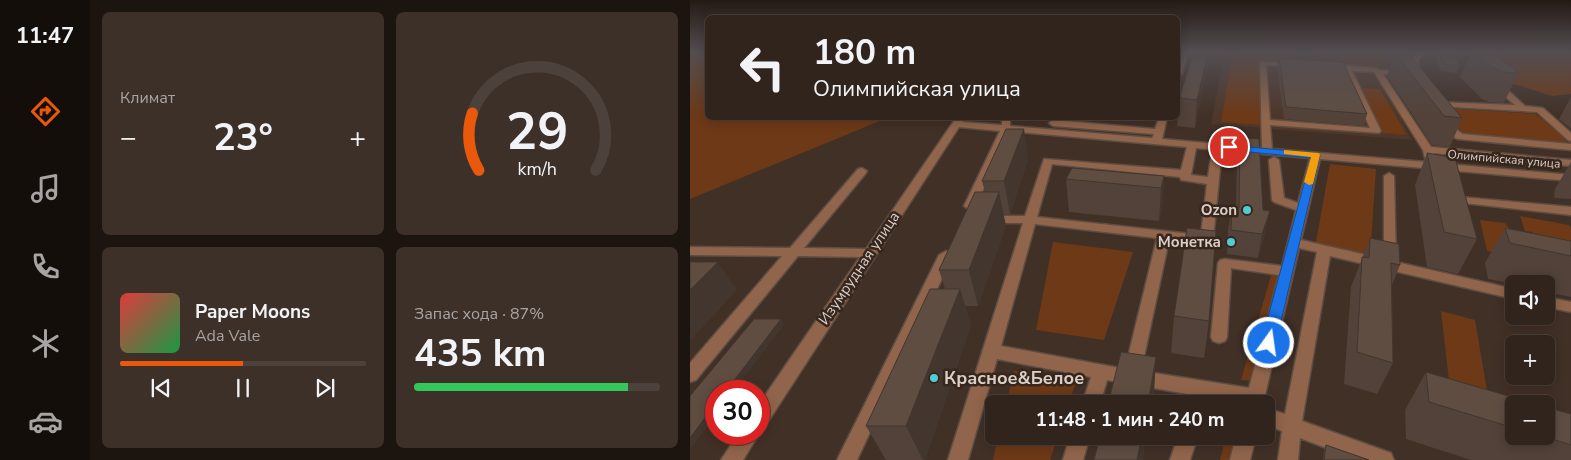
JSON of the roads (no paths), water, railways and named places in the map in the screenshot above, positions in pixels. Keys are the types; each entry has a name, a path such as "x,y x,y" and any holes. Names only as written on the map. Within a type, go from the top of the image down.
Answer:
{"street":[{"path":"1263,73 1265,122 1278,200 1303,208"},
{"path":"1265,122 1376,131 1349,73"},
{"path":"1379,73 1428,150 1432,166"},
{"path":"1410,73 1417,82"},
{"path":"1494,82 1523,108"},
{"path":"1571,138 1540,110 1430,100 1459,137 1571,147"},
{"path":"1158,136 1162,120"},
{"name":"Олимпийская улица","path":"958,121 1052,124 1158,136 1192,144 1270,155 1316,155 1571,178"},
{"name":"Изумрудная улица","path":"770,403 958,121"},
{"path":"1006,123 970,219 1032,220 1207,240 1216,158"},
{"path":"1192,144 1185,178 1214,181"},
{"path":"1428,150 1571,163"},
{"path":"1255,395 1316,155"},
{"path":"958,460 1032,220 1048,161 1186,174"},
{"path":"690,376 862,171"},
{"path":"1389,176 1391,265"},
{"path":"1450,199 1571,211"},
{"path":"1131,377 1164,235"},
{"path":"1294,242 1391,265 1420,277 1505,292"},
{"path":"847,460 951,246"},
{"path":"1288,460 1292,425 1324,250"},
{"path":"690,251 870,253"},
{"path":"1219,337 1225,263 1287,271"},
{"path":"992,351 1131,377 1198,395"},
{"path":"1094,395 1101,372"},
{"path":"1210,395 1232,392 1240,395"},
{"path":"1275,419 1384,460"},
{"path":"731,460 741,445"},
{"path":"1073,460 1077,445"},
{"path":"1180,460 1185,445"},
{"path":"1240,460 1244,445"}],"place":[{"name":"Ozon","path":"1247,210"},
{"name":"Монетка","path":"1231,242"},
{"name":"Красное&Белое","path":"934,378"}]}
